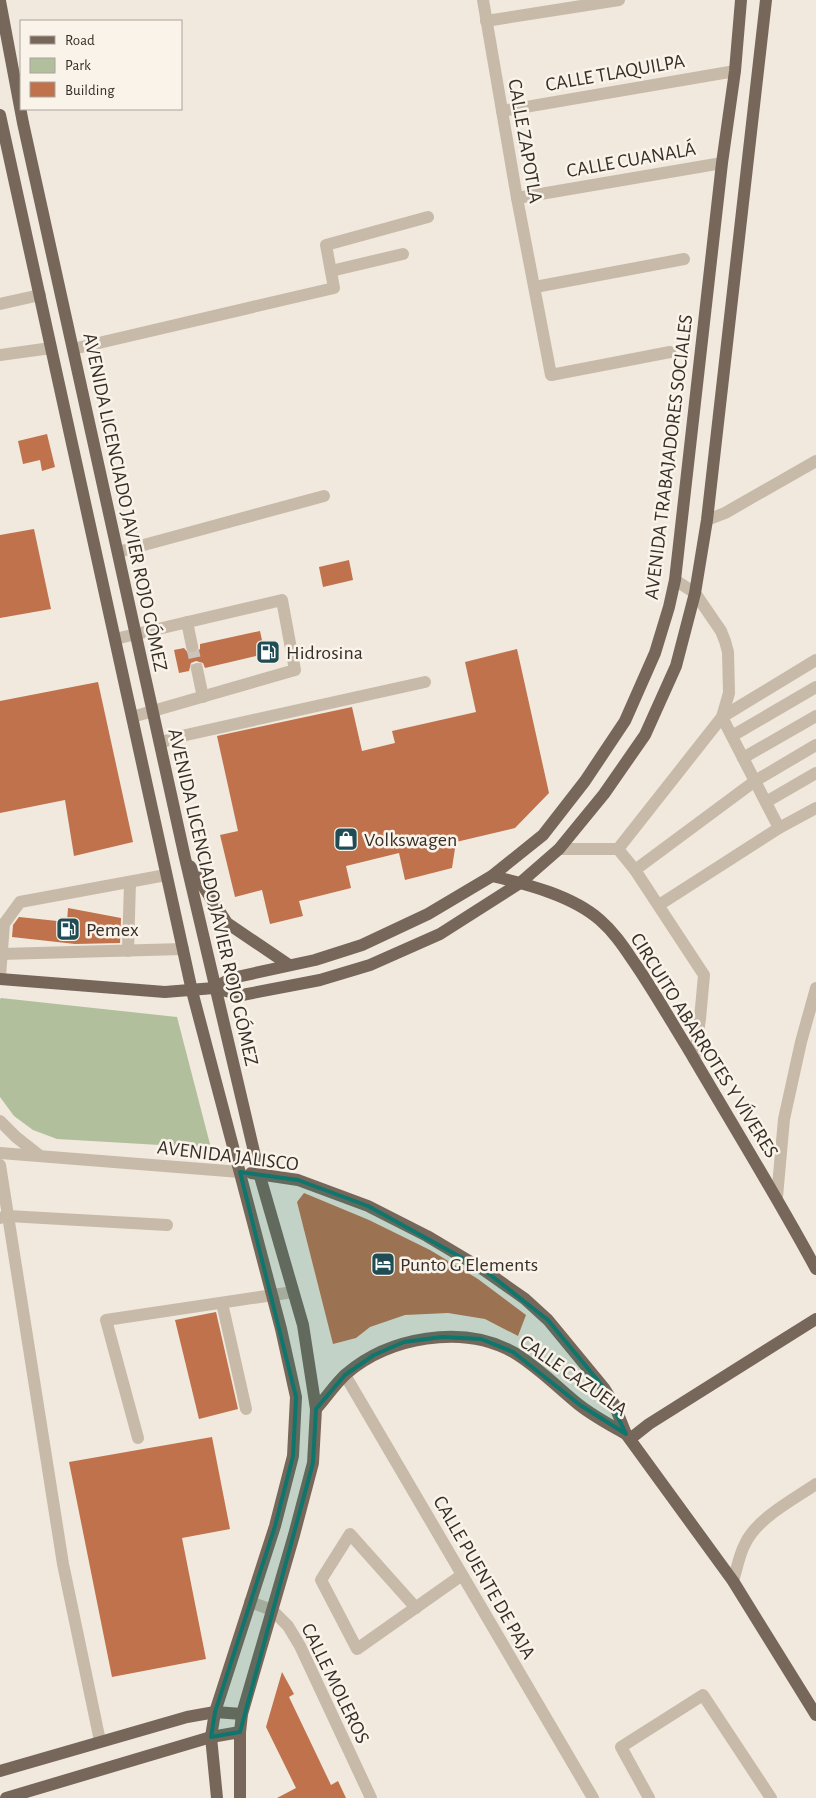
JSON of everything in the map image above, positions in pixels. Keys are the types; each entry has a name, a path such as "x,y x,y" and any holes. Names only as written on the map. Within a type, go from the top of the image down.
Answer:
{"main road":[{"name":"AVENIDA TRABAJADORES SOCIALES","path":"214,988 232,978 315,960 362,945 428,914 492,876 543,834 585,781 625,721 654,653 669,607 675,580 722,163 735,71 741,0"},
{"name":"AVENIDA TRABAJADORES SOCIALES","path":"214,988 242,995 320,980 370,965 440,934 520,882 558,849 604,794 645,735 676,666 695,593 707,520 766,0"},
{"name":"AVENIDA LICENCIADO JAVIER ROJO GÓMEZ","path":"0,1 4,32 20,109"},
{"name":"AVENIDA LICENCIADO JAVIER ROJO GÓMEZ","path":"20,110 214,988 259,1173 303,1325 316,1409 313,1463 242,1714 240,1732 240,1798"},
{"name":"AVENIDA LICENCIADO JAVIER ROJO GÓMEZ","path":"0,115 192,991 272,1295 296,1397 293,1456 275,1526 215,1712 211,1737 217,1798"},
{"path":"75,454 95,448"},
{"path":"185,858 228,923 289,966"},
{"name":"CIRCUITO ABARROTES Y VÍVERES","path":"492,876 520,882 584,908 600,920 619,940 653,990 777,1198 816,1269"},
{"path":"0,977 165,992 214,988"},
{"name":"AVENIDA JALISCO","path":"240,1172 259,1173 298,1180 368,1206 427,1236 484,1270 525,1299 548,1320 604,1388 614,1404"},
{"path":"628,1437 816,1319"},
{"name":"CALLE CAZUELA","path":"316,1409 345,1375 374,1355 404,1342 442,1337 481,1339 513,1352 550,1379 580,1405 628,1437"},
{"name":"CALLE CAZUELA","path":"614,1404 628,1437 733,1581 816,1715"},
{"path":"263,1564 283,1569"},
{"path":"0,1771 187,1717 215,1712 242,1714"},
{"path":"6,1798 211,1737 240,1732"}],"street":[{"name":"CALLE ZAPOTLA","path":"483,0 517,198 551,375 670,352"},
{"path":"486,21 565,4 619,0"},
{"name":"CALLE TLAQUILPA","path":"502,111 735,71"},
{"name":"CALLE CUANALÁ","path":"517,198 722,163"},
{"path":"73,349 334,288 326,245 428,217"},
{"path":"331,271 402,254"},
{"path":"535,287 684,259"},
{"path":"0,304 40,295"},
{"path":"0,356 51,348"},
{"path":"707,520 816,460"},
{"path":"118,552 324,496"},
{"path":"618,849 722,716 730,694 726,640 695,593 675,580"},
{"path":"115,639 282,600 295,670 132,717"},
{"path":"187,622 192,646"},
{"path":"722,716 816,660"},
{"path":"198,669 204,697"},
{"path":"160,743 177,737 426,682"},
{"path":"732,736 816,687"},
{"path":"722,716 779,828"},
{"path":"743,758 816,716"},
{"path":"636,870 755,781 816,745"},
{"path":"766,802 816,773"},
{"path":"659,906 779,828 816,808"},
{"path":"558,849 618,849 636,870 704,975 694,1059"},
{"path":"0,977 4,924 20,902 166,875"},
{"path":"128,951 130,882"},
{"path":"2,954 183,949"},
{"path":"777,1198 784,1120 801,1042 816,988"},
{"path":"0,1121 16,1137 40,1156"},
{"name":"AVENIDA JALISCO","path":"0,1153 240,1172"},
{"path":"0,1165 4,1217 62,1564 100,1742"},
{"path":"4,1217 167,1224"},
{"path":"138,1438 106,1320 293,1292"},
{"path":"222,1303 246,1409"},
{"name":"CALLE PUENTE DE PAJA","path":"345,1375 593,1798"},
{"path":"733,1581 745,1544 754,1530 766,1518 816,1484"},
{"path":"416,1608 350,1534 321,1580 357,1649 416,1608 462,1575"},
{"name":"CALLE MOLEROS","path":"250,1602 272,1610 288,1626 300,1646 371,1798"},
{"path":"650,1798 621,1747 703,1695 771,1798"}],"highlighted area":[{"path":"240,1172 298,1180 368,1206 484,1270 548,1320 604,1388 626,1434 580,1405 513,1352 481,1339 442,1337 404,1342 374,1355 345,1375 316,1409 313,1463 240,1732 211,1737 215,1712 275,1526 293,1456 296,1397"}],"green space":[{"path":"1,998 177,1017 211,1148 57,1139 33,1130 14,1116 0,1097"}],"building":[{"path":"47,434 55,467 42,471 40,460 23,464 18,441"},
{"path":"34,529 51,609 0,618 0,535"},
{"path":"349,560 353,580 323,587 319,567"},
{"path":"260,631 265,654 205,668 203,663 196,661 191,663 189,671 179,673 174,650 184,648 189,654 194,654 200,649 200,644"},
{"path":"517,649 549,793 515,828 456,842 452,868 405,880 399,853 346,866 351,888 299,901 303,916 270,924 262,890 235,897 220,835 238,831 217,736 352,707 362,751 395,743 392,731 476,712 465,662"},
{"path":"98,682 133,842 74,856 65,800 0,813 0,701"},
{"name":"Pemex","path":"68,908 121,918 120,943 75,944 12,937 13,925 19,917 67,922"},
{"name":"Punto G Elements","path":"304,1193 369,1220 430,1250 478,1279 526,1315 518,1336 485,1319 448,1313 405,1315 370,1327 356,1338 333,1344 297,1202"},
{"path":"216,1312 238,1409 199,1419 175,1320"},
{"path":"212,1437 230,1529 182,1538 206,1659 112,1677 69,1462"},
{"path":"282,1672 294,1694 289,1697 331,1785 338,1781 346,1798 277,1798 296,1788 266,1727"}],"tunnel":[{"path":"192,646 197,669"}],"place":[{"name":"Hidrosina","path":"268,652"},
{"name":"Volkswagen","path":"346,839"},
{"name":"Pemex","path":"68,929"},
{"name":"Punto G Elements","path":"383,1264"}]}
